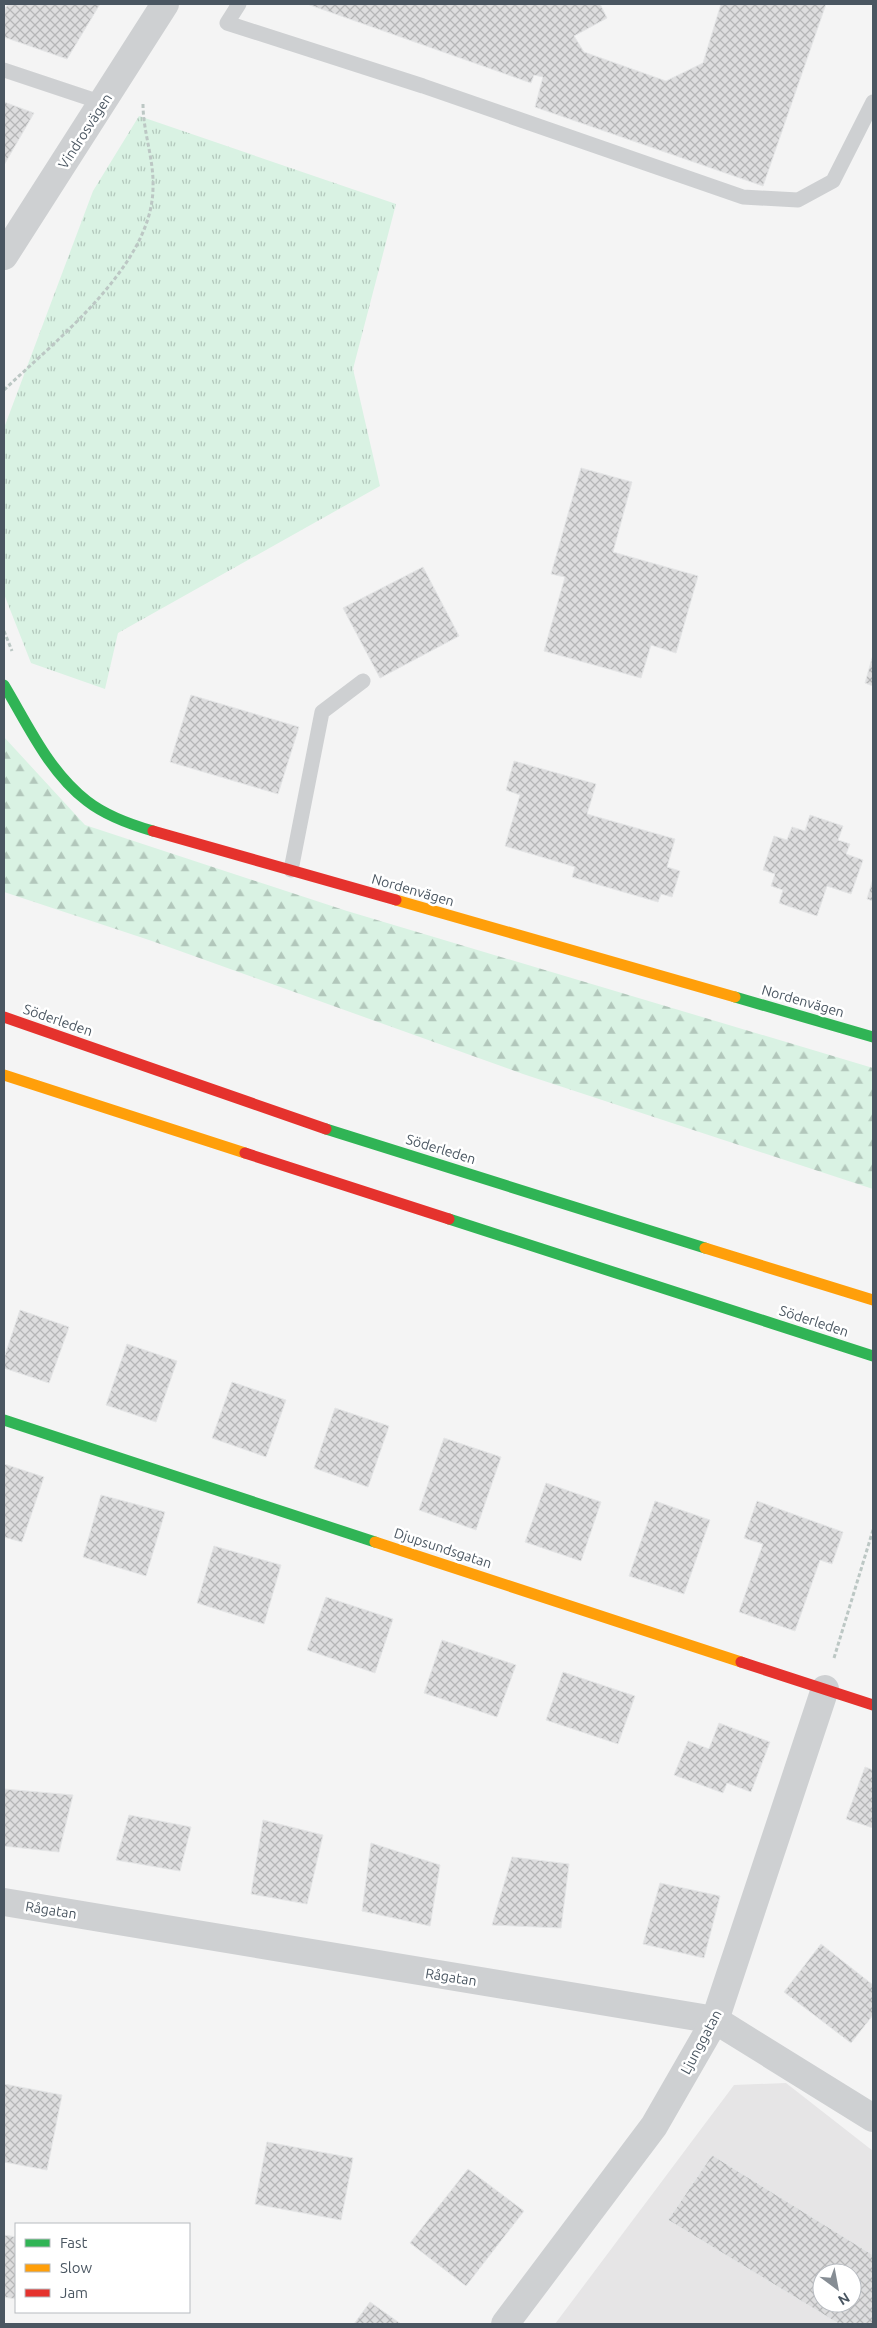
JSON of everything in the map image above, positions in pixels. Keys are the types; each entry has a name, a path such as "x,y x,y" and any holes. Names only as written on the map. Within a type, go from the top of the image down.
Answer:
{"main road":[{"name":"Nordenvägen","path":"4,685 49,761 87,800 133,825 873,1037"},
{"name":"Söderleden","path":"4,1016 345,1134 873,1300"},
{"name":"Söderleden","path":"4,1075 873,1356"},
{"name":"Djupsundsgatan","path":"4,1420 873,1705"}],"street":[{"name":"Vindrosvägen","path":"4,256 104,104 165,4"},
{"name":"Ljunggatan","path":"505,2324 654,2126 715,2020 825,1689"},
{"name":"Rågatan","path":"4,1902 715,2020 873,2118"}],"lane":[{"path":"239,4 228,23 423,86 743,197 798,200 832,181 873,102"},
{"path":"4,70 104,104"},
{"path":"291,870 322,712 363,681"}],"path":[{"path":"4,390 114,282 140,239 150,210 154,188 144,124 143,100"},
{"path":"825,1689 873,1530"}],"shaded area":[{"path":"786,2083 873,2151 873,2324 555,2324 734,2085"}],"green space":[{"path":"139,116 396,204 353,369 380,486 118,633 105,689 31,663 4,594 4,428 93,191"},
{"path":"4,737 85,825 347,911 873,1068 873,1189 523,1074 152,941 4,892"}],"building":[{"path":"8,4 100,4 67,59 4,37 4,10"},
{"path":"307,4 600,4 607,18 574,36 584,52 666,81 703,63 721,4 826,4 763,186 535,107 543,77 534,75 531,83"},
{"path":"4,102 34,113 4,165"},
{"path":"581,468 632,482 613,552 698,576 676,653 651,645 641,678 544,651 565,577 551,574"},
{"path":"423,567 459,636 380,678 343,608"},
{"path":"873,655 873,686 865,683"},
{"path":"191,695 299,727 278,794 170,762"},
{"path":"514,761 596,784 587,814 675,839 667,867 680,871 672,897 661,894 658,902 572,877 575,867 505,846 520,795 506,790"},
{"path":"810,815 843,826 838,840 850,844 846,854 863,860 851,894 827,886 817,916 779,903 783,890 771,886 775,874 763,870 774,836 787,840 792,827 805,831"},
{"path":"873,879 873,901 867,899"},
{"path":"20,1310 69,1327 49,1383 4,1368 4,1358"},
{"path":"127,1344 177,1361 156,1422 106,1405"},
{"path":"232,1382 286,1400 266,1457 212,1438"},
{"path":"335,1408 389,1426 368,1487 314,1468"},
{"path":"444,1438 501,1457 476,1530 419,1510"},
{"path":"4,1464 44,1477 22,1542 4,1537"},
{"path":"546,1483 601,1502 581,1561 525,1542"},
{"path":"101,1495 165,1512 146,1576 83,1557"},
{"path":"655,1501 710,1520 684,1594 629,1576"},
{"path":"757,1501 843,1532 832,1564 820,1560 795,1631 739,1612 763,1544 744,1538"},
{"path":"214,1546 281,1565 264,1624 197,1603"},
{"path":"326,1597 393,1619 375,1673 307,1650"},
{"path":"442,1640 516,1665 497,1717 424,1693"},
{"path":"563,1672 635,1696 618,1744 546,1720"},
{"path":"719,1723 770,1742 751,1792 727,1783 723,1793 674,1775 688,1741 709,1749"},
{"path":"865,1767 873,1770 873,1828 846,1819"},
{"path":"4,1789 73,1795 59,1852 4,1846"},
{"path":"129,1815 191,1827 180,1871 116,1860"},
{"path":"263,1820 323,1835 307,1904 251,1894"},
{"path":"371,1843 440,1865 430,1926 362,1911"},
{"path":"512,1857 569,1864 561,1928 492,1925"},
{"path":"660,1883 720,1896 704,1958 643,1944"},
{"path":"821,1944 873,1985 873,2015 851,2043 784,1992"},
{"path":"4,2084 62,2095 47,2170 4,2162"},
{"path":"267,2142 353,2158 341,2220 255,2204"},
{"path":"712,2155 873,2255 873,2324 839,2324 821,2313 862,2313 862,2263 812,2263 812,2308 668,2220"},
{"path":"468,2169 524,2211 466,2286 410,2243"},
{"path":"4,2235 15,2237 15,2299 4,2297"},
{"path":"370,2302 401,2324 354,2324"}],"traffic: fast":[{"path":"4,685 50,762 74,789 102,811 128,823 153,831"},
{"path":"735,997 873,1037"},
{"path":"326,1129 705,1248"},
{"path":"449,1219 873,1356"},
{"path":"4,1420 375,1542"}],"traffic: slow":[{"path":"396,900 735,997"},
{"path":"4,1075 245,1153"},
{"path":"705,1248 873,1300"},
{"path":"375,1542 741,1662"}],"traffic: jam":[{"path":"153,831 396,900"},
{"path":"4,1017 326,1129"},
{"path":"245,1153 449,1219"},
{"path":"741,1662 873,1705"}]}
